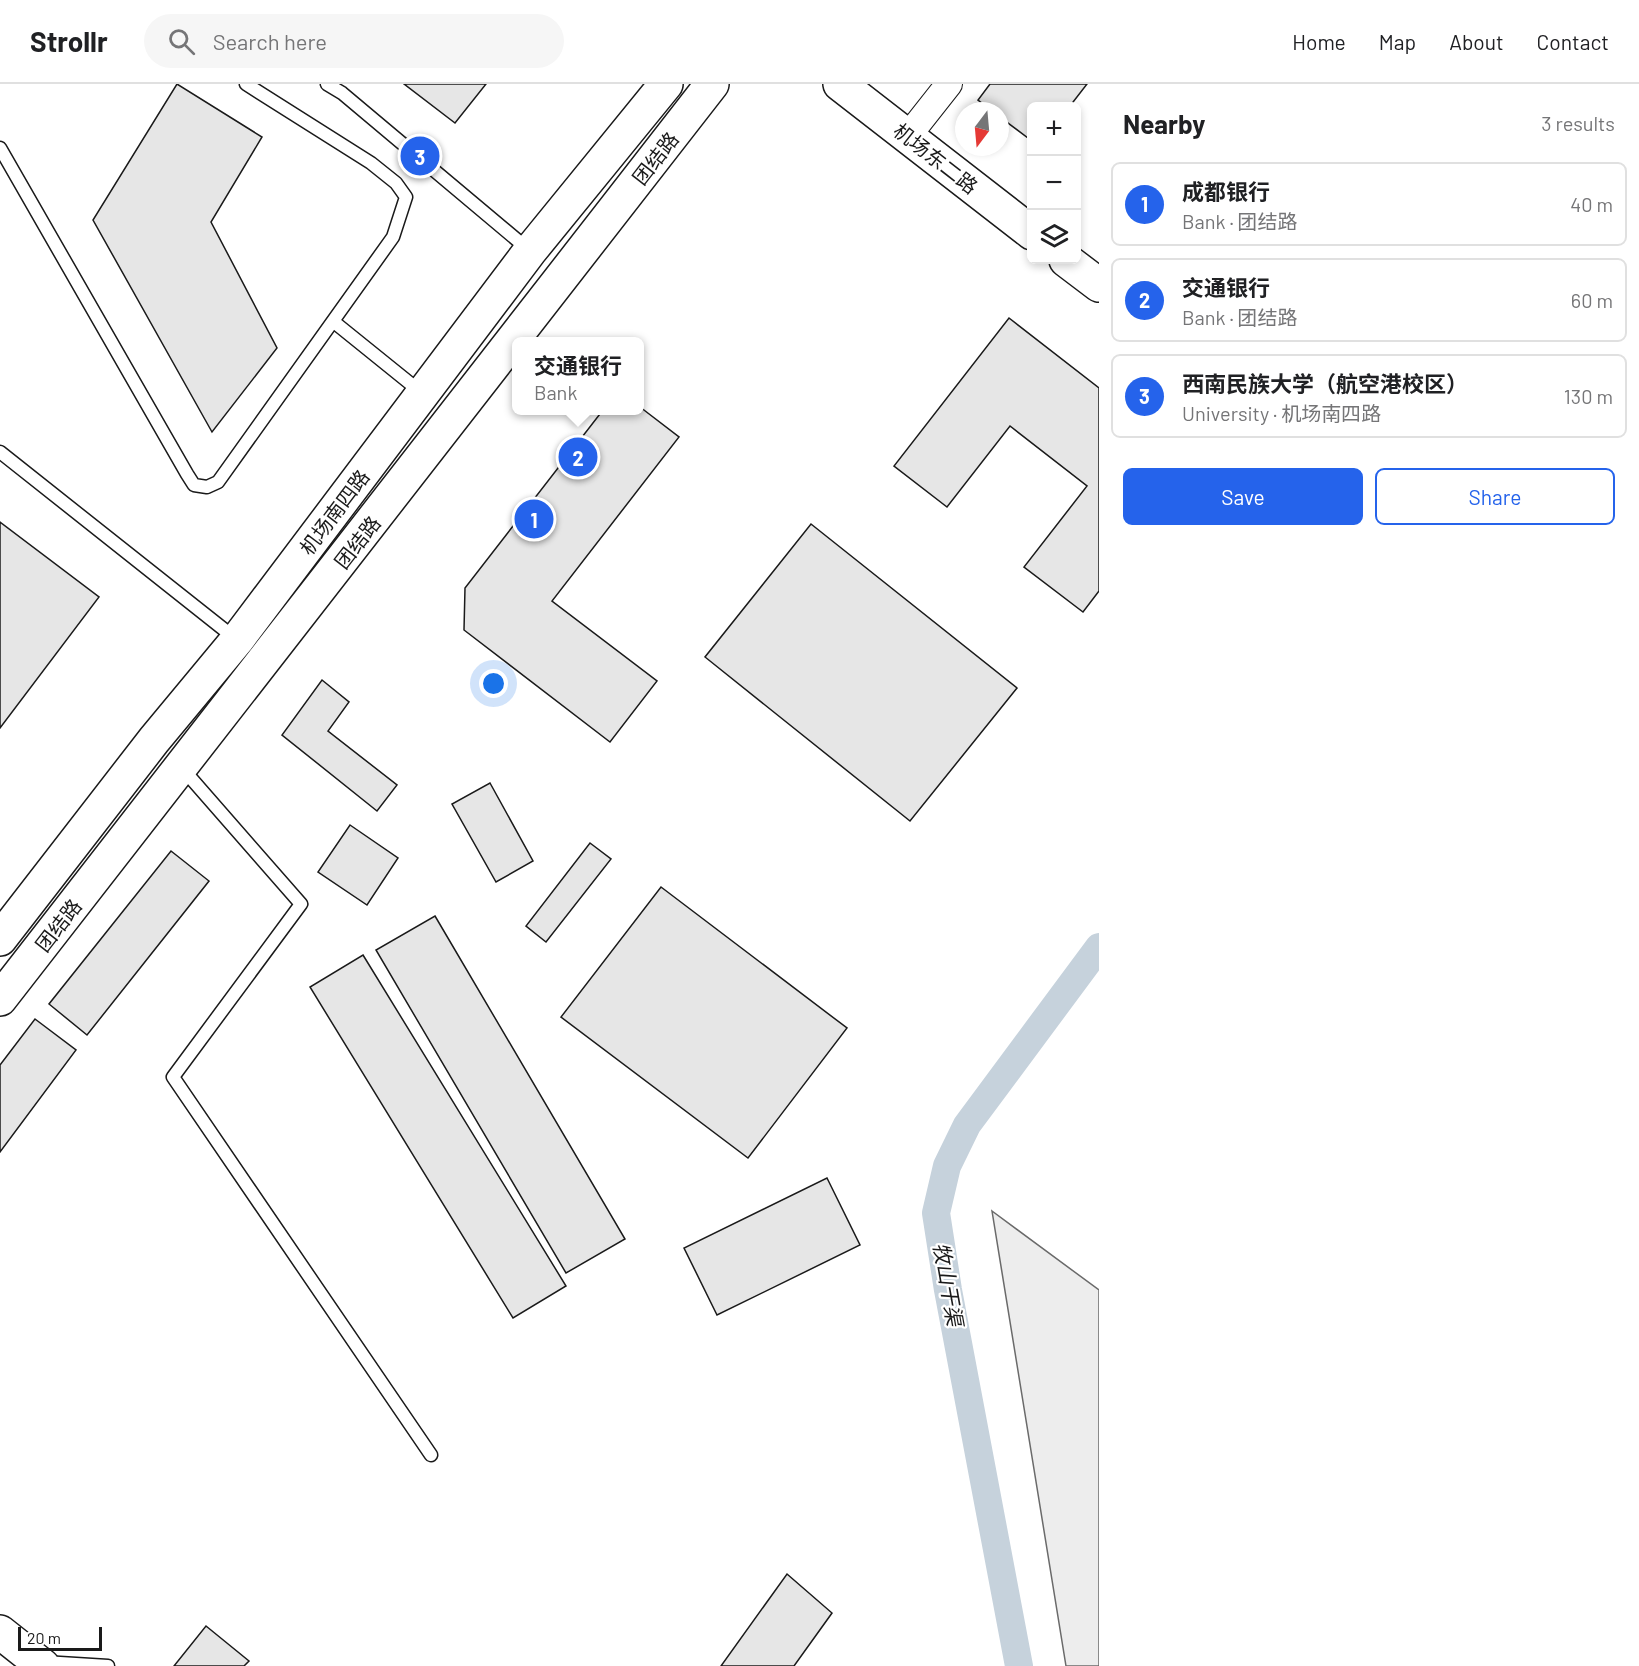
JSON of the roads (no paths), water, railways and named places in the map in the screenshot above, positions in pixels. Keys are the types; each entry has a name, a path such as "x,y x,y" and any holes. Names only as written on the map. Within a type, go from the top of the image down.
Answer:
{"main road":[{"name":"机场南四路","path":"0,939 154,740 237,640 530,251 666,84"},
{"name":"团结路","path":"515,337 712,84"},
{"name":"机场东二路","path":"840,84 1027,229"},
{"path":"1071,264 1099,285"},
{"name":"团结路","path":"0,999 512,341"},
{"path":"0,1632 40,1664"}],"street":[{"path":"908,136 949,84"}],"lane":[{"path":"0,148 194,485 207,487 218,482 393,237 406,197 396,183 371,163 246,84"},
{"path":"327,84 346,89 530,251"},
{"path":"334,322 423,394"},
{"path":"0,452 237,640"},
{"path":"189,776 301,904 173,1077 431,1455"},
{"path":"40,1664 108,1666"}],"waterway":[{"name":"牧山干渠","path":"1019,1666 948,1290 936,1213 947,1166 967,1125 1099,947"}],"place":[{"name":"西南民族大学（航空港校区）","path":"420,156"},
{"name":"交通银行","path":"578,457"},
{"name":"成都银行","path":"534,519"}]}
